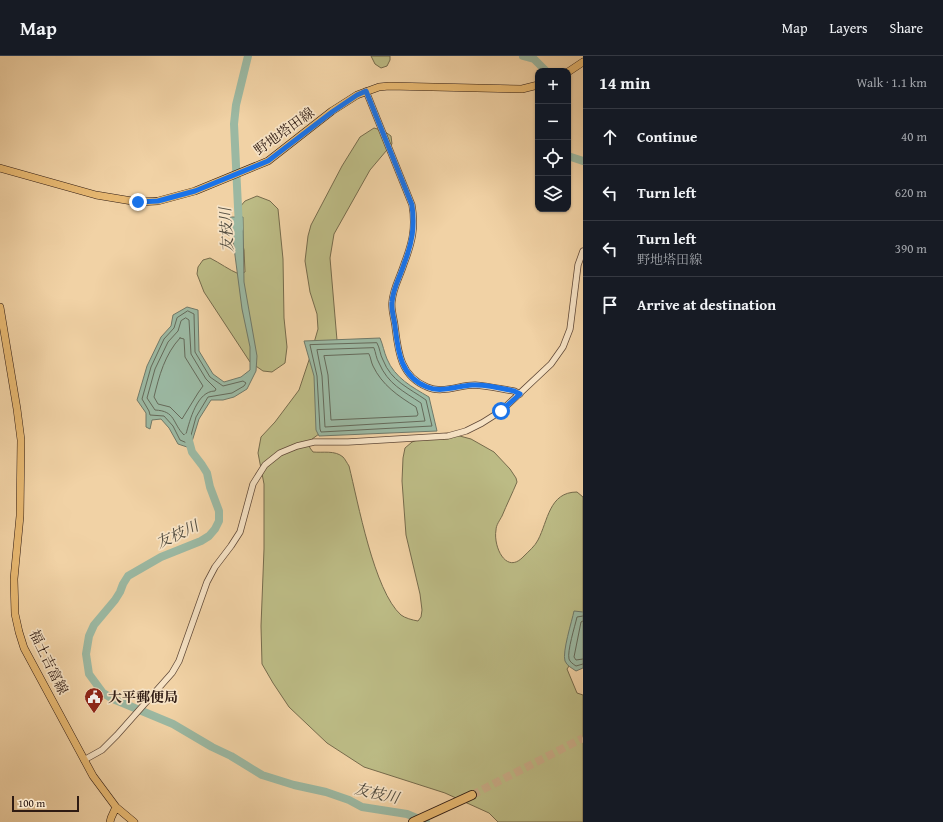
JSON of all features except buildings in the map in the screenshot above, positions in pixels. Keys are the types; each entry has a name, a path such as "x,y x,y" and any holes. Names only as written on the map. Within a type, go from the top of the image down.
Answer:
{"highway":[{"path":"413,822 472,796"}],"main road":[{"path":"571,70 583,62"},
{"name":"野地塔田線","path":"0,168 96,195 138,202 158,201 195,191 268,161 332,112 357,95 379,87 522,89 535,86"},
{"name":"福土吉富線","path":"0,307 17,409 20,440 20,516 14,579 15,614 24,648 93,776 116,807 134,822"},
{"path":"110,822 110,818 116,807"}],"street":[{"path":"366,91 412,205 414,220 414,231 395,288 392,303 398,354 406,369 416,380 427,387 440,390 473,385 514,391 520,394"},
{"path":"84,760 102,750 172,673 179,661 207,582 215,567 240,532 253,484 265,466 280,453 297,446 314,442 355,442 448,436 466,431 501,411 551,364 563,347 570,329 578,265 583,251"}],"shaded area":[{"path":"371,56 390,56 390,60 387,66 381,68 375,64"},
{"path":"374,128 384,131 391,136 392,144 370,170 334,234 330,258 338,352 319,434 308,442 313,452 336,453 343,457 349,466 368,545 383,587 391,603 401,615 416,621 418,621 421,617 422,610 420,594 406,535 402,481 405,448 412,442 430,435 456,435 471,439 494,452 510,469 517,482 497,524 496,537 499,551 502,556 506,561 512,563 518,561 524,556 538,540 547,516 555,502 560,497 568,493 577,492 583,497 583,646 567,669 577,693 583,695 583,822 498,822 489,813 445,793 364,767 327,743 289,707 262,664 261,626 264,549 264,484 258,453 261,437 275,422 299,390 318,329 317,314 310,292 305,261 311,225 342,166 360,137"},
{"path":"257,196 270,201 278,209 283,259 284,318 287,347 285,363 272,372 263,371 250,362 204,292 197,274 198,267 203,260 210,258 239,274 245,272 244,250 238,223 239,208 245,201"}],"water":[{"path":"230,217 243,217 244,282 257,356 256,371 247,389 234,397 223,400 211,400 199,419 190,448 178,444 169,428 161,419 152,420 150,429 146,427 146,413 137,400 147,366 161,337 171,326 173,315 187,307 198,310 199,351 213,374 224,382 241,377 250,370 250,347 242,309"},
{"path":"380,338 390,366 399,377 416,390 429,397 437,431 319,436 316,430 314,376 304,341"},
{"path":"574,611 583,612 583,668 576,671 567,664 564,657"}],"waterway":[{"name":"友枝川","path":"239,228 234,124 236,105 248,56"},
{"path":"523,56 534,59 543,68"},
{"path":"571,157 583,161"},
{"name":"友枝川","path":"188,437 192,452 207,473 210,487 219,511 219,521 209,536 201,541 161,557 128,576 115,600 94,625 89,636 86,654 89,674 103,693 113,699 173,724 262,775 294,785 326,792 349,800 362,807 407,814 426,822"}],"tunnel":[{"path":"472,795 583,738"}],"place":[{"name":"大平郵便局","path":"94,714"}],"route":[{"path":"138,202 158,201 176,197 195,191 268,161 332,112 357,95 366,91 412,205 414,220 414,231 395,288 392,303 398,354 406,369 416,380 427,387 440,390 473,385 514,391 520,394 501,411"}]}
